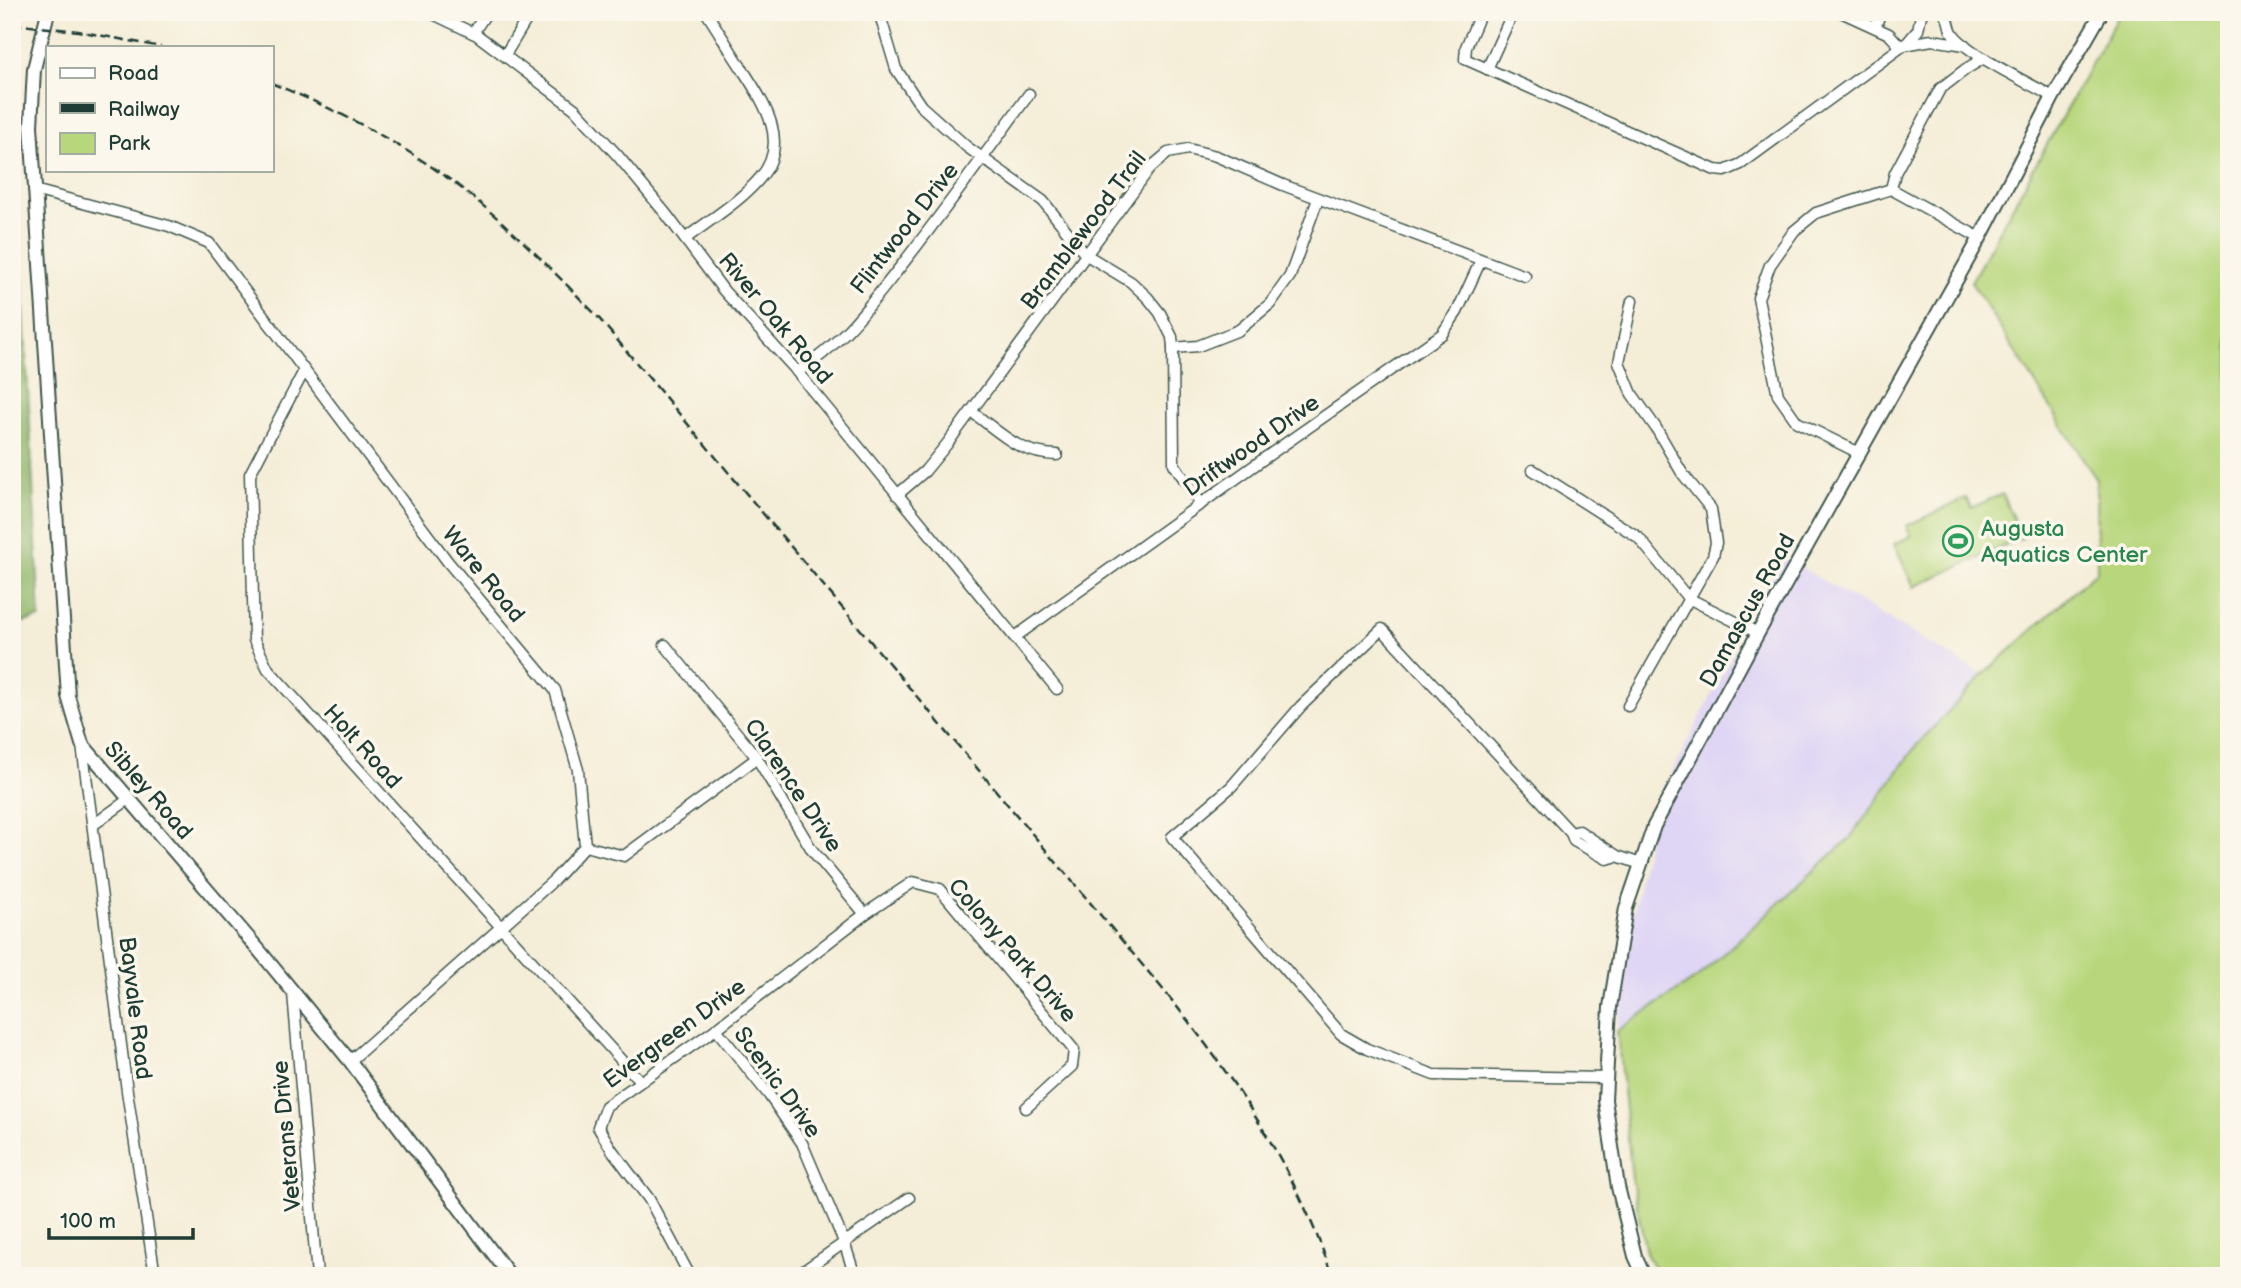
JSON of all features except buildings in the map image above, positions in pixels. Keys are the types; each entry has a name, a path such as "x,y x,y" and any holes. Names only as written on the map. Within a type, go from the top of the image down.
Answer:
{"street":[{"name":"Sibley Road","path":"48,12 34,69 31,127 68,696 82,744 350,1061 510,1276"},
{"name":"River Oak Road","path":"429,12 473,33 575,109 618,156 724,291 797,372 1058,689"},
{"path":"473,33 488,12"},
{"path":"505,55 531,12"},
{"path":"685,239 761,178 772,160 775,141 771,118 763,101 706,12"},
{"path":"879,12 896,69 921,106 967,147 1043,201 1085,254 1131,282 1160,313 1171,337 1174,464 1201,504"},
{"path":"1481,12 1465,47 1465,59 1715,170 1725,172 1741,164 1909,41 1918,30 1924,12"},
{"path":"1487,69 1513,12"},
{"path":"1842,12 1889,34 1900,46"},
{"path":"1875,27 1881,12"},
{"path":"1944,12 1950,21 1952,32 1966,45 2053,97"},
{"name":"Damascus Road","path":"1644,1276 1635,1256 1618,1187 1605,1100 1610,1007 1626,908 1654,826 1758,632 1980,237 2053,97 2102,12"},
{"path":"1900,46 1931,40 1966,45"},
{"path":"1891,189 1895,173 1940,89 1984,58"},
{"name":"Flintwood Drive","path":"797,372 820,359 863,312 946,208 1029,94"},
{"name":"Bramblewood Trail","path":"897,495 925,471 972,412 1150,168 1168,153 1188,149 1216,156 1318,199 1525,276"},
{"path":"1859,453 1797,422 1778,395 1758,298 1770,265 1794,231 1816,213 1891,189 1980,237"},
{"name":"Ware Road","path":"34,190 169,226 209,243 447,562 555,690 578,770 585,846"},
{"path":"1172,348 1198,346 1239,330 1270,304 1294,267 1318,199"},
{"name":"Driftwood Drive","path":"1015,638 1442,334 1457,312 1481,260"},
{"path":"1628,706 1713,556 1716,542 1711,509 1682,473 1657,428 1632,394 1619,362 1632,301"},
{"name":"Holt Road","path":"304,371 250,474 254,640 268,669 640,1082"},
{"path":"972,412 1020,447 1037,454 1057,455"},
{"path":"1532,470 1638,537 1688,598 1758,632"},
{"path":"1606,1079 1434,1076 1367,1049 1341,1034 1172,837 1231,787 1301,706 1382,629 1571,833 1579,831 1617,856 1641,864"},
{"name":"Clarence Drive","path":"665,645 757,758 812,850 865,914"},
{"name":"Bayvale Road","path":"82,744 127,1091 155,1276"},
{"path":"350,1061 554,880 585,846 624,856 757,758"},
{"path":"93,825 130,799"},
{"name":"Evergreen Drive","path":"690,1276 649,1199 612,1150 598,1126 606,1106 716,1029 865,914 913,881 925,884"},
{"name":"Colony Park Drive","path":"925,884 940,889 1074,1050 1072,1066 1027,1108"},
{"name":"Veterans Drive","path":"293,993 317,1276"},
{"name":"Scenic Drive","path":"716,1029 769,1095 802,1143 844,1242 855,1276"},
{"path":"796,1276 909,1198"}],"shaded area":[{"path":"1783,557 1983,675 1916,746 1850,838 1698,977 1617,1031 1632,917 1656,803"}],"green space":[{"path":"2120,12 2229,12 2229,1276 1658,1276 1646,1253 1632,1179 1617,1031 1698,977 1850,838 1916,746 1983,675 2097,571 2096,479 1971,282"},
{"path":"12,83 40,618 12,625"},
{"name":"Augusta Aquatics Center","path":"2002,494 2022,538 1914,587 1894,544 1911,536 1906,526 1966,498 1971,508"}],"railway":[{"path":"12,24 78,31 156,46"},
{"path":"273,84 375,132 447,178 520,238 597,316 1187,1020 1237,1088 1281,1160 1317,1236 1332,1276"}],"place":[{"name":"Augusta Aquatics Center","path":"1958,541"}]}
